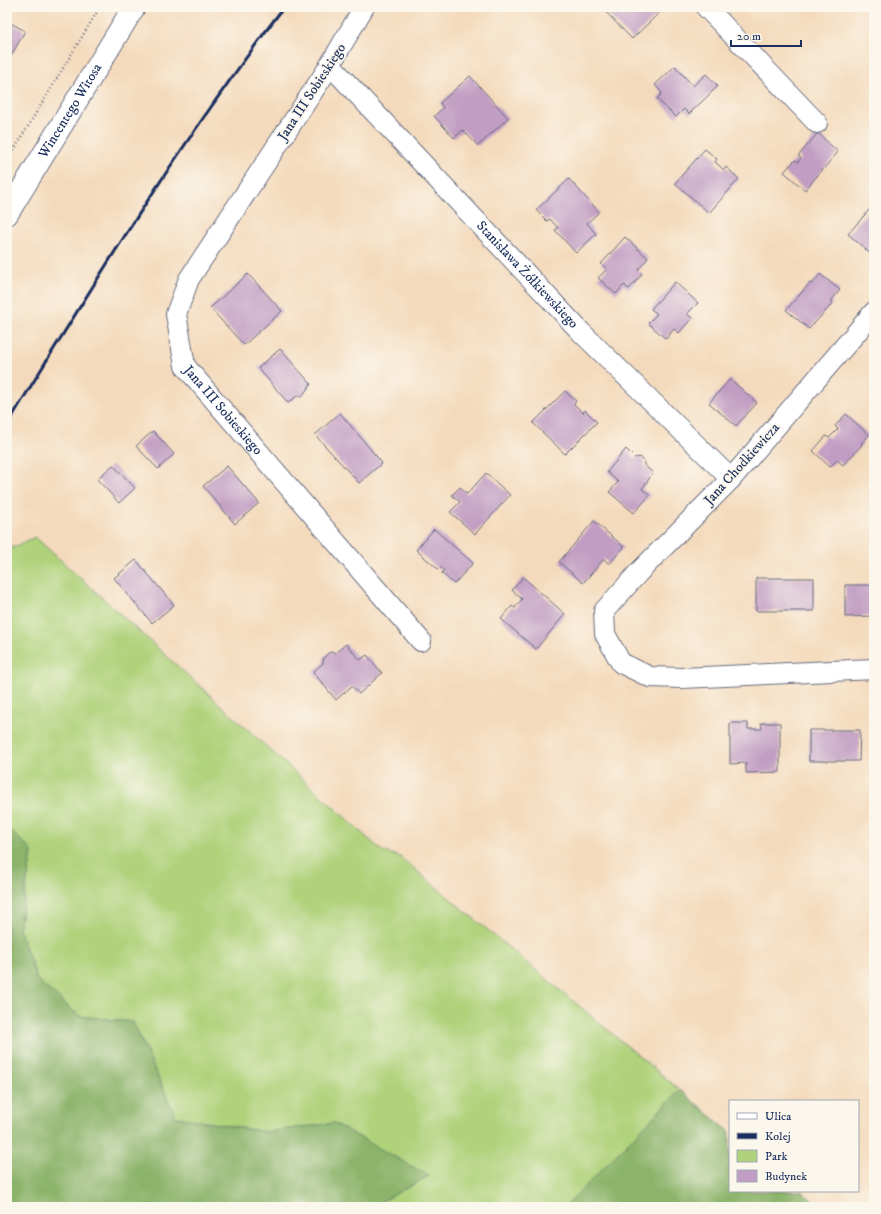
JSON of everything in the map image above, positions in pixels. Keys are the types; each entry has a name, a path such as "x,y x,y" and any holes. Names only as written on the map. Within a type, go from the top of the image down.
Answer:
{"street":[{"name":"Wincentego Witosa","path":"7,214 134,7"},
{"name":"Jana III Sobieskiego","path":"364,7 330,65 189,279 176,314 185,366 421,641"},
{"path":"706,7 817,123"},
{"name":"Stanisława Żółkiewskiego","path":"330,65 581,332 731,479"},
{"name":"Jana Chodkiewicza","path":"874,312 731,479 639,572 604,612 605,634 621,662 650,677 682,678 874,669"}],"path":[{"path":"7,162 100,7"}],"green space":[{"path":"35,537 382,851 400,857 680,1090 566,1207 371,1207 428,1176 334,1123 266,1132 176,1117 133,1022 79,1016 37,980 19,929 32,852 7,827 7,550"},
{"path":"7,827 32,851 19,929 37,980 79,1016 133,1022 176,1117 266,1132 334,1123 429,1176 371,1207 7,1207"},
{"path":"680,1090 729,1131 729,1192 802,1192 820,1207 565,1207"}],"building":[{"path":"601,7 659,7 662,10 632,39"},
{"path":"7,21 25,31 7,63"},
{"path":"675,66 693,86 706,74 718,86 689,114 684,109 676,117 657,99 662,93 655,85"},
{"path":"470,76 508,118 478,146 463,130 454,138 434,116 443,108 440,103"},
{"path":"818,133 838,152 805,190 784,172 795,160 798,162 801,158 798,156"},
{"path":"705,149 717,159 715,162 724,170 726,167 739,179 709,213 675,183"},
{"path":"569,179 599,212 587,223 596,234 576,253 555,230 558,228 550,219 547,221 536,210"},
{"path":"870,209 874,212 873,256 848,234"},
{"path":"625,237 648,258 638,270 642,274 629,289 624,285 616,294 598,278 607,269 601,264"},
{"path":"248,274 282,311 244,345 210,308"},
{"path":"820,274 840,290 831,301 833,303 809,329 786,310"},
{"path":"675,282 698,303 687,314 692,318 679,333 674,329 666,339 648,323 657,314 651,309"},
{"path":"280,349 311,384 302,396 297,396 288,403 258,368"},
{"path":"730,379 757,403 736,426 709,403"},
{"path":"565,391 576,401 574,404 583,413 585,410 597,422 565,454 533,423"},
{"path":"340,413 382,463 359,483 315,435"},
{"path":"846,414 869,435 861,444 862,445 843,465 837,460 830,467 813,451 826,436 829,438 838,429 835,426"},
{"path":"153,431 174,454 158,469 136,446"},
{"path":"626,449 635,458 640,457 644,461 644,465 653,473 642,489 650,495 634,513 609,492 618,482 607,472"},
{"path":"113,465 135,488 119,503 97,479"},
{"path":"227,466 259,503 235,524 203,486"},
{"path":"486,473 510,495 475,534 450,512 460,502 452,495 460,487 467,494"},
{"path":"594,521 624,547 609,564 604,559 583,583 559,562"},
{"path":"434,529 473,563 454,584 442,573 444,570 440,567 438,569 416,550"},
{"path":"136,560 174,605 152,623 114,578"},
{"path":"523,577 565,614 536,649 501,619 512,606 515,608 522,599 512,590"},
{"path":"756,578 814,578 814,611 756,611"},
{"path":"845,585 874,585 874,616 845,617"},
{"path":"346,644 360,660 367,655 382,673 359,694 352,686 336,700 313,672 323,663 324,657 330,652 335,653"},
{"path":"730,723 748,723 748,729 762,729 761,723 780,723 780,772 746,773 746,763 730,764"},
{"path":"809,730 860,730 859,761 809,761"}],"railway":[{"path":"7,425 106,265 174,160 246,57 284,7"}]}
